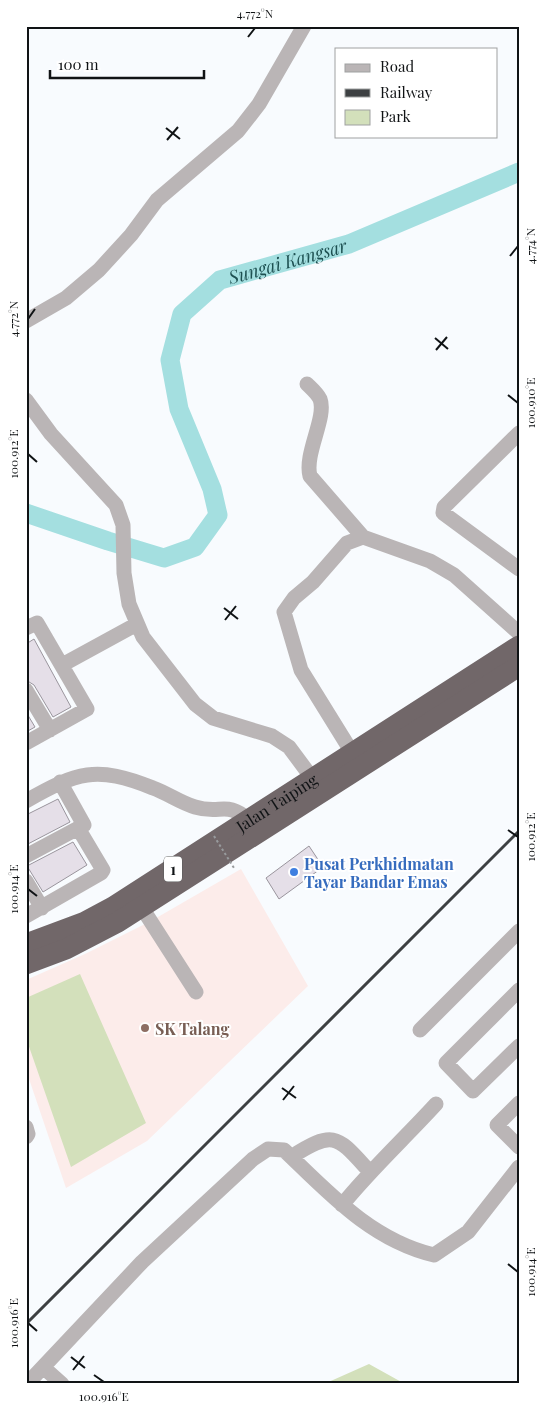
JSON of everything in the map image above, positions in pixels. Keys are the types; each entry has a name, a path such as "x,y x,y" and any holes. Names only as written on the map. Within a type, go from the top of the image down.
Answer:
{"highway":[{"name":"Jalan Taiping","path":"26,944 138,901 249,820 318,786 353,754 519,646"},
{"name":"Jalan Taiping","path":"26,964 66,949 318,786 519,666"}],"street":[{"path":"26,321 66,298 99,270 131,235 157,200 238,131 258,104 304,26"},
{"path":"307,384 317,394 321,404 309,464 310,476 363,537 422,557 454,575 519,633"},
{"path":"26,400 52,434 116,505 123,525 124,573 129,604 143,636 195,704 213,718 272,736 288,747 318,786"},
{"path":"519,433 444,507 443,513 519,569"},
{"path":"353,754 301,670 284,612 294,598 313,582 347,542 363,537"},
{"path":"26,628 37,623 86,706 85,710 26,743"},
{"path":"62,665 137,624"},
{"path":"26,690 50,730"},
{"path":"28,795 89,773 110,775 152,787 192,806 209,811 229,808 237,810 249,820"},
{"path":"26,856 84,825 60,782"},
{"path":"26,916 99,875 103,870 78,828"},
{"path":"26,881 42,908"},
{"path":"138,901 196,992"},
{"path":"420,1030 519,931"},
{"path":"519,990 446,1063 473,1091 519,1046"},
{"path":"519,1103 497,1125 519,1147"},
{"path":"342,1205 370,1172 436,1104"},
{"path":"26,1128 28,1134 26,1137"},
{"path":"291,1157 326,1138 344,1144 370,1172"},
{"path":"27,1384 142,1262 253,1159 268,1149 284,1150 357,1219 392,1241 434,1255 468,1232 519,1168"},
{"path":"43,1367 62,1384"}],"path":[{"path":"214,836 234,868"}],"shaded area":[{"name":"SK Talang","path":"241,869 308,986 147,1141 66,1188 26,1070 26,980 85,954 151,921"}],"green space":[{"path":"80,974 146,1123 71,1167 26,1038 26,998"},
{"path":"369,1364 405,1384 324,1384"}],"building":[{"path":"34,639 71,707 53,717 34,685 26,680 26,644"},
{"path":"26,712 35,727 26,732"},
{"path":"58,799 70,822 26,845 26,815"},
{"path":"73,842 87,865 43,892 27,866"},
{"name":"Pusat Perkhidmatan Tayar Bandar Emas","path":"309,846 323,867 279,899 266,878"}],"waterway":[{"name":"Sungai Kangsar","path":"26,513 164,558 195,547 218,515 212,489 179,409 170,360 182,314 220,280 349,244 519,172"}],"railway":[{"path":"26,1324 519,831"}],"place":[{"name":"Pusat Perkhidmatan Tayar Bandar Emas","path":"294,872"},
{"name":"SK Talang","path":"145,1028"}]}
